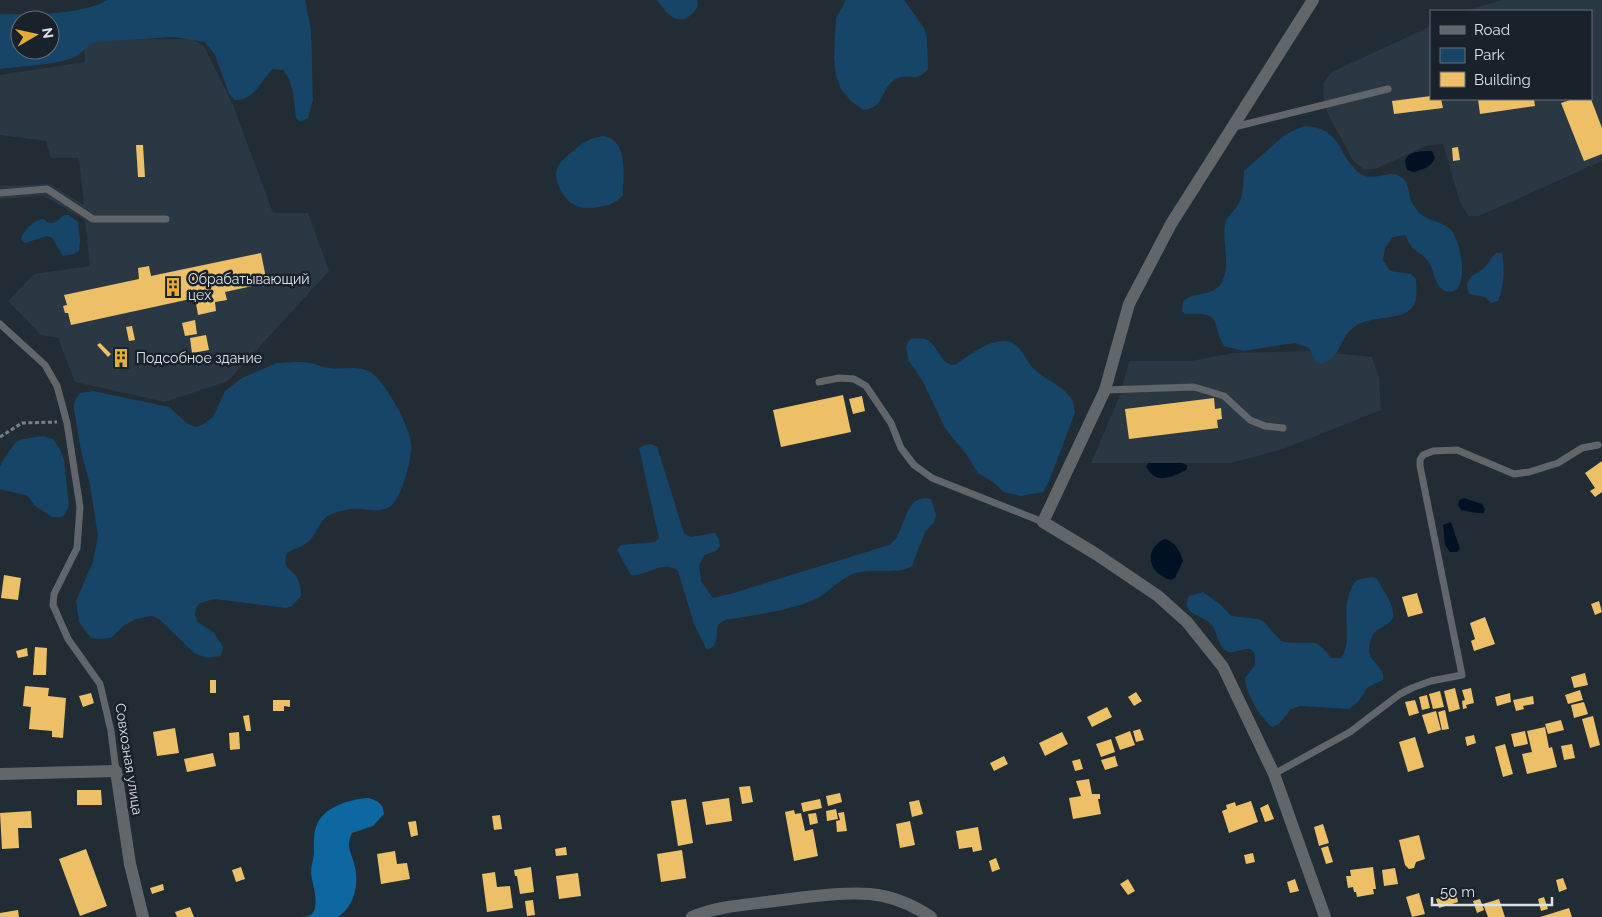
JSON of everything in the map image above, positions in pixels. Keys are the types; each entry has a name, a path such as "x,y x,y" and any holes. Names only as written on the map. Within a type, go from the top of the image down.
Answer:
{"street":[{"path":"1313,0 1171,224 1129,304 1105,390 1043,522 1096,554 1158,596 1187,622 1224,666 1274,774 1325,917"},
{"path":"0,774 116,771"},
{"name":"Совхозная улица","path":"116,771 130,864 143,917"},
{"path":"692,917 736,906 800,898 871,894 894,898 931,917"}],"lane":[{"path":"1233,127 1388,89"},
{"path":"0,193 47,189 93,219 166,219"},
{"name":"Совхозная улица","path":"0,324 46,365 57,386 67,423 80,507 77,548 54,594 53,605 68,639 100,684 111,731 116,771"},
{"path":"819,382 839,378 854,379 866,386 891,423 902,448 914,464 932,478 1043,522"},
{"path":"1105,390 1194,387 1224,396 1250,420 1265,426 1283,428"},
{"path":"1274,774 1350,732 1400,694 1431,681 1462,675 1432,532 1420,460 1423,455 1433,451 1457,450 1514,474 1529,472 1558,463 1582,448 1598,445"}],"path":[{"path":"0,437 22,423 67,423"}],"shaded area":[{"path":"1503,0 1602,0 1602,161 1479,216 1468,216 1459,199 1443,144 1428,145 1375,169 1364,170 1352,159 1327,112 1323,96 1324,82 1332,72 1430,26 1430,100 1592,100 1592,10 1468,10"},
{"path":"191,39 204,46 233,105 273,213 308,213 329,271 228,381 165,402 75,382 58,338 41,335 8,301 34,274 90,266 85,220 44,196 0,199 0,186 50,184 84,205 79,158 51,158 46,141 0,135 0,75 85,62 85,40"},
{"path":"1432,151 1435,158 1429,166 1414,172 1407,170 1405,160 1410,154"},
{"path":"1312,351 1372,357 1379,378 1381,410 1283,449 1231,463 1091,463 1121,393 1129,361 1191,361 1233,353"},
{"path":"1148,463 1182,463 1187,465 1187,469 1173,476 1159,478 1153,475 1146,467"},
{"path":"1464,498 1482,504 1485,509 1484,513 1461,510 1458,505 1459,500"},
{"path":"1451,522 1460,549 1457,552 1450,552 1445,545 1443,525"},
{"path":"1164,539 1176,547 1183,561 1175,578 1171,580 1158,573 1153,568 1151,562 1153,550"},
{"path":"368,798 375,800 382,807 384,814 373,826 352,833 350,838 349,846 356,874 354,895 348,907 338,917 306,917 314,911 316,901 311,871 316,827 319,820 330,809 353,800"}],"green space":[{"path":"107,0 305,0 311,30 313,100 308,118 300,122 296,118 291,86 283,70 273,69 252,94 235,100 229,94 215,55 205,42 174,37 94,42 77,56 67,60 49,64 0,69 0,14 10,14 10,60 60,60 60,12 84,9"},
{"path":"657,0 697,0 698,6 687,18 676,19 666,12"},
{"path":"846,0 904,0 924,28 927,38 928,69 920,76 901,77 891,82 876,105 863,110 851,101 841,89 836,76 834,58 836,18"},
{"path":"1304,126 1317,128 1333,137 1353,167 1361,174 1371,177 1392,174 1404,179 1411,202 1420,214 1448,227 1452,231 1458,244 1462,262 1459,287 1454,291 1444,291 1438,285 1428,261 1413,248 1405,235 1393,237 1385,248 1383,260 1390,271 1411,274 1416,279 1417,293 1415,302 1406,313 1357,325 1348,333 1332,358 1322,364 1316,361 1309,348 1295,343 1243,351 1224,346 1216,324 1210,316 1205,314 1185,314 1182,311 1183,302 1188,298 1213,290 1222,282 1226,268 1225,224 1240,201 1244,171 1286,134"},
{"path":"603,136 617,144 621,151 624,169 623,195 615,202 603,206 592,208 580,207 566,199 559,187 556,172 563,160 580,146 590,140"},
{"path":"64,215 69,215 78,222 79,251 74,254 63,256 52,238 47,236 25,243 21,239 24,232 36,221 44,219 49,223 54,223"},
{"path":"1496,253 1502,253 1502,289 1498,301 1491,303 1485,297 1469,294 1467,288 1469,279 1483,269"},
{"path":"912,338 925,339 930,342 946,362 955,365 992,343 999,341 1011,342 1018,347 1036,371 1067,393 1072,400 1075,413 1043,492 1021,496 1004,492 978,473 966,454 945,428 923,382 909,361 906,348"},
{"path":"295,362 329,368 365,370 376,376 389,393 406,426 411,443 406,475 393,504 382,510 344,510 329,515 308,542 287,553 287,566 296,576 301,590 301,596 292,606 286,608 214,599 200,603 196,608 195,615 198,622 213,632 221,643 223,649 220,656 207,658 194,653 159,619 152,616 136,619 123,626 111,638 91,638 79,622 76,601 93,562 98,536 90,485 81,451 74,409 76,398 81,393 93,391 169,407 188,424 196,427 213,417 225,391 242,378 277,363"},
{"path":"43,436 53,439 60,449 64,460 69,506 64,516 60,517 52,517 34,505 28,496 0,489 0,466 16,442"},
{"path":"651,444 657,447 684,533 690,537 715,533 719,539 720,546 716,551 704,555 699,566 701,581 713,598 889,545 899,533 910,508 915,502 922,499 931,499 936,515 934,522 925,532 912,566 893,571 856,573 844,578 819,597 804,604 725,620 718,625 714,646 707,650 694,624 678,571 666,567 643,574 631,575 617,550 621,545 655,542 659,538 639,448"},
{"path":"1373,577 1377,579 1391,604 1393,612 1390,622 1373,634 1369,647 1369,654 1382,672 1383,680 1368,687 1357,703 1349,709 1300,706 1291,709 1279,724 1272,727 1254,705 1246,685 1245,678 1255,665 1255,657 1252,650 1243,649 1229,652 1225,650 1213,626 1187,607 1189,596 1203,592 1221,605 1231,616 1263,621 1281,641 1315,643 1322,647 1331,658 1341,658 1345,651 1347,607 1351,588 1358,580"}],"building":[{"path":"1430,96 1430,100 1441,100 1443,108 1394,114 1392,101"},
{"path":"1478,100 1534,100 1535,106 1480,114"},
{"path":"1570,100 1591,100 1602,128 1602,154 1584,161 1561,103"},
{"path":"136,145 143,145 145,177 138,177"},
{"path":"1458,147 1460,160 1453,161 1452,148"},
{"name":"Обрабатывающий цех","path":"261,253 267,283 225,292 227,300 215,302 216,311 198,315 195,298 71,325 68,313 65,313 63,306 67,305 64,295 139,279 138,268 149,266 151,276"},
{"path":"195,320 197,334 185,336 182,323"},
{"path":"132,326 135,340 129,341 126,327"},
{"path":"206,335 209,350 192,353 190,338"},
{"path":"100,343 111,354 108,357 97,345"},
{"path":"843,395 851,432 781,447 773,410"},
{"path":"862,396 865,411 853,414 849,399"},
{"path":"1214,398 1215,409 1221,408 1222,419 1217,420 1218,428 1129,439 1125,409"},
{"path":"1602,461 1602,492 1595,497 1590,491 1595,488 1585,473"},
{"path":"4,575 21,578 18,600 1,598"},
{"path":"1417,593 1423,613 1408,617 1402,597"},
{"path":"1599,601 1602,612 1595,615 1591,604"},
{"path":"1485,617 1495,644 1474,651 1471,641 1475,639 1470,623"},
{"path":"35,647 47,648 46,675 33,675"},
{"path":"27,648 28,656 18,658 16,651"},
{"path":"1585,673 1588,685 1574,688 1571,677"},
{"path":"210,680 216,680 216,693 210,693"},
{"path":"25,686 49,688 48,696 66,698 63,738 52,737 52,731 29,729 31,707 23,706"},
{"path":"1455,688 1460,709 1449,712 1444,691"},
{"path":"1471,688 1474,703 1466,705 1467,708 1463,709 1462,701 1465,700 1462,690"},
{"path":"1580,690 1583,700 1568,704 1565,695"},
{"path":"1440,691 1444,707 1433,709 1429,694"},
{"path":"1136,692 1142,701 1134,706 1128,697"},
{"path":"91,693 94,703 83,707 79,696"},
{"path":"1510,693 1511,702 1497,706 1495,697"},
{"path":"1427,695 1430,708 1422,710 1419,697"},
{"path":"1533,696 1534,704 1523,706 1524,709 1516,711 1513,700"},
{"path":"273,700 290,700 290,707 284,706 284,711 273,711"},
{"path":"1415,700 1419,713 1409,716 1405,702"},
{"path":"1584,702 1588,714 1574,718 1571,705"},
{"path":"1107,707 1112,717 1092,727 1087,717"},
{"path":"1445,710 1449,729 1442,730 1438,712"},
{"path":"1436,711 1441,730 1428,734 1422,715"},
{"path":"249,715 251,731 246,731 243,716"},
{"path":"1593,716 1600,745 1590,748 1582,719"},
{"path":"1561,720 1564,730 1548,734 1545,724"},
{"path":"1545,727 1549,748 1552,747 1557,767 1527,774 1522,754 1532,752 1527,731"},
{"path":"175,728 179,753 157,756 153,732"},
{"path":"1140,729 1144,740 1136,742 1133,731"},
{"path":"1130,731 1135,745 1120,750 1115,737"},
{"path":"1525,731 1528,744 1514,747 1511,734"},
{"path":"239,732 240,749 230,750 229,733"},
{"path":"1062,732 1068,744 1045,756 1039,743"},
{"path":"1474,735 1476,743 1467,746 1465,737"},
{"path":"1415,737 1424,767 1408,772 1399,742"},
{"path":"1111,739 1115,752 1101,757 1096,744"},
{"path":"1505,744 1513,774 1503,777 1495,747"},
{"path":"1572,744 1575,758 1564,760 1561,746"},
{"path":"213,753 216,766 187,772 184,759"},
{"path":"1004,756 1008,764 994,771 990,763"},
{"path":"1115,756 1118,766 1105,770 1101,760"},
{"path":"1080,759 1083,769 1075,771 1072,761"},
{"path":"1089,779 1092,794 1100,794 1100,799 1098,799 1101,814 1073,819 1069,798 1081,796 1076,781"},
{"path":"750,786 753,802 742,804 739,787"},
{"path":"77,790 101,790 102,805 77,805"},
{"path":"840,793 842,802 828,806 826,796"},
{"path":"729,798 732,821 706,825 702,802"},
{"path":"686,799 693,843 678,846 671,801"},
{"path":"820,799 822,808 803,812 801,803"},
{"path":"919,800 923,814 912,817 909,802"},
{"path":"1251,801 1258,822 1229,833 1222,811 1227,809 1226,805 1235,802 1236,806"},
{"path":"1268,804 1274,819 1265,822 1260,808"},
{"path":"836,809 838,819 827,821 826,811"},
{"path":"794,810 795,814 801,813 805,831 813,829 818,856 794,861 785,812"},
{"path":"31,811 32,828 18,828 19,848 2,849 0,813"},
{"path":"844,812 847,831 837,832 836,821 840,820 838,813"},
{"path":"816,813 818,823 810,825 808,814"},
{"path":"500,815 502,829 494,830 492,816"},
{"path":"416,821 418,835 411,837 408,822"},
{"path":"910,821 915,845 900,848 896,824"},
{"path":"1323,824 1329,843 1319,846 1314,827"},
{"path":"978,827 982,850 973,852 972,847 959,849 956,831"},
{"path":"1419,835 1425,859 1416,862 1414,868 1409,869 1405,865 1399,840"},
{"path":"1328,846 1333,862 1326,864 1321,848"},
{"path":"566,847 567,855 556,856 555,849"},
{"path":"86,849 107,906 80,916 59,859"},
{"path":"682,850 686,878 661,882 657,854"},
{"path":"395,851 397,864 407,863 410,879 381,884 377,854"},
{"path":"1253,853 1255,862 1246,864 1244,855"},
{"path":"996,858 1000,869 992,872 989,861"},
{"path":"241,867 245,879 236,882 232,870"},
{"path":"531,867 534,892 520,894 514,870"},
{"path":"1373,867 1376,889 1373,889 1374,894 1357,897 1353,887 1348,888 1346,876 1351,876 1350,870"},
{"path":"1395,868 1398,884 1384,886 1382,870"},
{"path":"495,872 497,887 510,886 513,908 487,912 482,874"},
{"path":"578,873 581,896 559,899 556,876"},
{"path":"1563,878 1567,889 1559,892 1556,880"},
{"path":"1128,879 1135,891 1128,895 1120,884"},
{"path":"1295,879 1299,891 1290,893 1287,882"},
{"path":"163,884 164,890 152,894 150,888"},
{"path":"1419,893 1425,914 1412,917 1406,897"},
{"path":"1456,893 1458,902 1439,908 1436,899"},
{"path":"1544,897 1548,909 1541,911 1538,899"},
{"path":"1480,899 1484,910 1477,913 1473,901"},
{"path":"1499,899 1505,917 1488,917 1483,904"},
{"path":"533,900 535,915 527,916 525,901"},
{"path":"190,907 194,917 177,917 175,912"},
{"path":"1569,908 1572,917 1540,917"},
{"path":"18,910 19,917 0,917 0,913"}],"place":[{"name":"Обрабатывающий цех","path":"173,287"},
{"name":"Подсобное здание","path":"121,358"}]}
